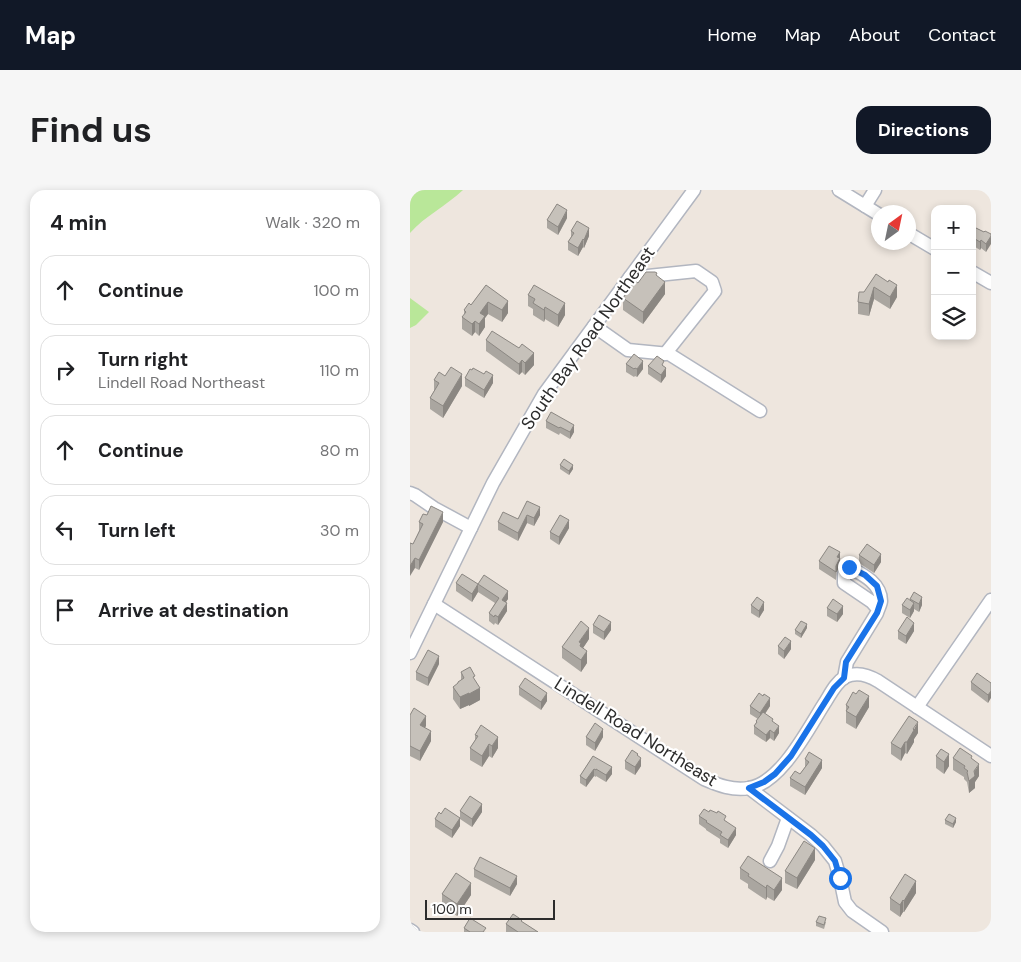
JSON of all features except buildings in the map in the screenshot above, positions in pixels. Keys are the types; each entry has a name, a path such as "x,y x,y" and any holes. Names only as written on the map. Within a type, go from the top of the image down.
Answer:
{"street":[{"name":"South Bay Road Northeast","path":"410,653 503,464 544,394 694,190"},
{"path":"839,190 871,210"},
{"path":"864,206 875,190"},
{"path":"916,238 931,247"},
{"path":"630,276 696,271 712,282 715,291 665,354"},
{"path":"976,275 991,284"},
{"path":"594,326 628,350 669,354 760,411"},
{"path":"410,493 471,528"},
{"path":"917,707 991,600"},
{"name":"Lindell Road Northeast","path":"434,604 704,779 721,786 749,788"},
{"path":"844,678 846,662 878,609"},
{"path":"749,788 764,782 781,769 834,688 844,678 855,674 869,676 991,756"},
{"path":"749,788 811,835 829,853 835,861 845,902 852,911 882,932"},
{"path":"770,861 778,846 788,818"}],"green space":[{"path":"410,190 463,190 422,221 410,233"},
{"path":"410,298 429,312 416,325 410,328"}],"route":[{"path":"840,878 835,861 823,846 749,788 764,782 775,774 791,756 834,688 844,678 846,662 877,613 881,601 877,586 865,575 849,567"}]}
